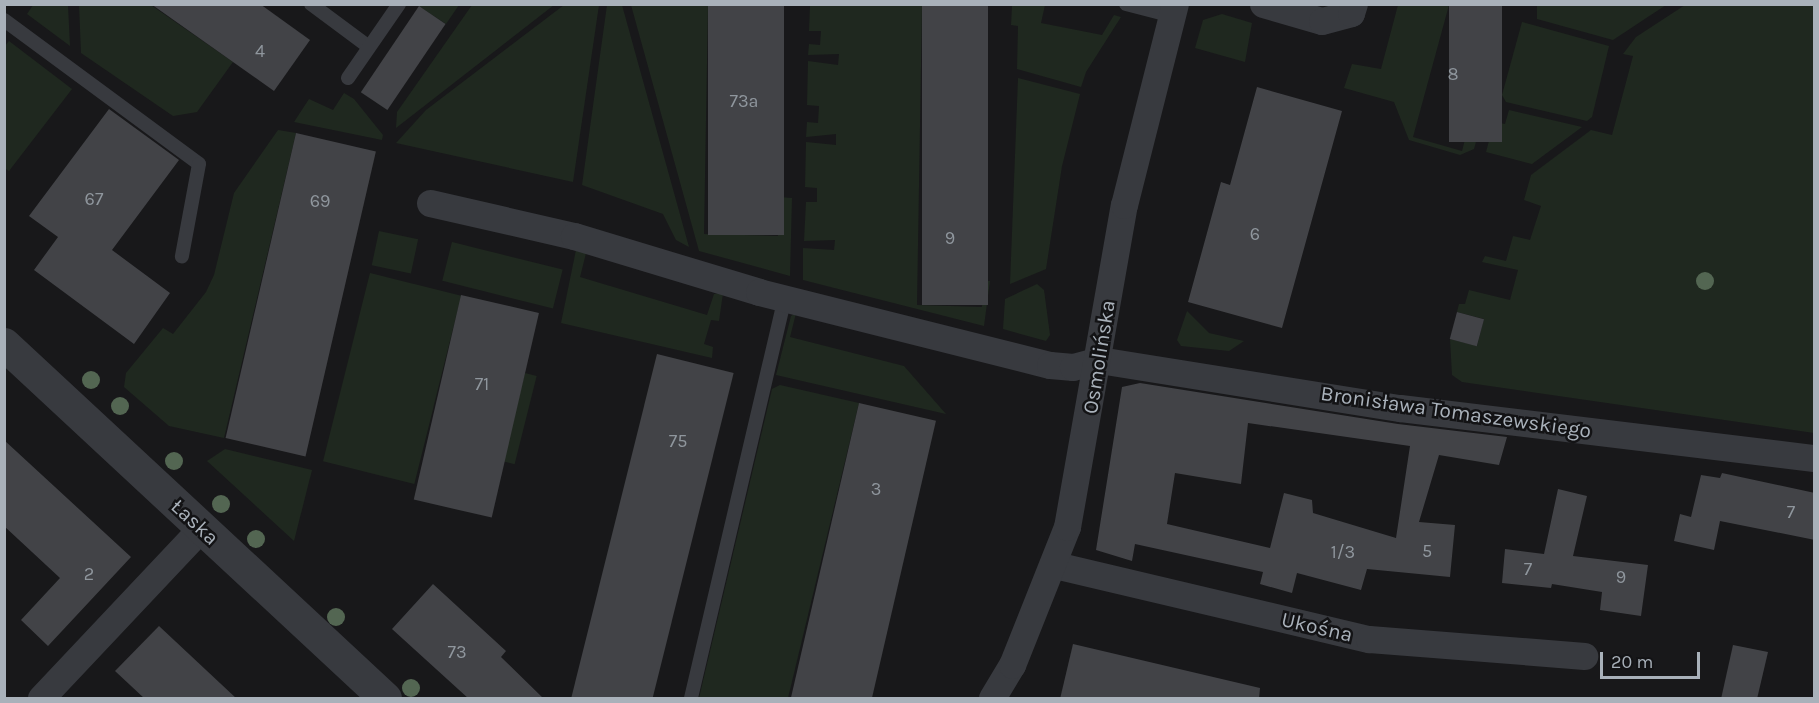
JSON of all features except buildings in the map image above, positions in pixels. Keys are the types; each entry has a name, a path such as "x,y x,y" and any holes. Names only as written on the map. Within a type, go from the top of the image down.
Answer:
{"street":[{"path":"1263,4 1322,21 1351,14 1354,4"},
{"name":"Osmolińska","path":"992,699 1055,565 1067,527 1099,360 1124,205 1174,10"},
{"path":"430,203 574,236 785,298 1050,365 1073,367 1099,360"},
{"name":"Łaska","path":"4,344 385,699"},
{"name":"Bronisława Tomaszewskiego","path":"1099,360 1400,408 1815,458"},
{"path":"41,699 201,528"},
{"name":"Ukośna","path":"1055,565 1369,639 1584,656"}],"lane":[{"path":"311,4 369,47"},
{"path":"348,78 399,4"},
{"path":"1126,4 1174,10"},
{"path":"4,20 199,164 182,256"},
{"path":"691,699 785,298"}],"shaded area":[{"path":"1537,4 1666,5 1613,40 1537,19"},
{"path":"33,5 68,5 70,46 27,14"},
{"path":"79,5 151,5 233,62 197,112 173,116 81,53"},
{"path":"417,5 459,5 446,24"},
{"path":"472,5 554,5 396,128 397,112"},
{"path":"564,5 599,5 573,182 396,143 426,110"},
{"path":"607,5 622,5 689,247 676,240 663,214 582,185"},
{"path":"631,5 708,5 704,234 778,236 779,197 792,198 790,276 699,251"},
{"path":"810,5 922,5 917,305 982,307 983,281 990,281 984,326 803,280 803,248 834,250 835,240 804,241 806,202 817,202 817,188 805,187 806,142 836,145 836,134 806,137 807,122 818,123 819,106 807,105 808,61 838,65 839,54 808,55 809,44 820,45 821,31 809,31"},
{"path":"1012,5 1045,5 1041,23 1102,35 1114,15 1121,17 1086,72 1081,87 1017,69 1018,26 1011,25"},
{"path":"1398,5 1449,5 1413,137 1462,151 1475,101 1486,105 1474,149 1460,155 1409,140 1394,102 1344,88 1352,64 1381,69"},
{"path":"1685,5 1814,5 1814,433 1462,382 1452,375 1450,339 1477,346 1484,319 1457,312 1459,304 1465,304 1469,290 1510,300 1518,270 1482,262 1485,256 1506,261 1513,236 1530,240 1541,206 1524,200 1531,175 1591,130 1612,135 1633,56 1623,54 1636,37"},
{"path":"1222,14 1252,23 1245,62 1195,48 1203,20"},
{"path":"1522,22 1609,46 1592,117 1587,121 1506,102 1502,95"},
{"path":"9,41 72,89 9,171 4,168 4,47"},
{"path":"1018,78 1080,94 1062,166 1046,269 1010,284"},
{"path":"344,93 354,99 383,135 382,140 294,122 309,99 333,110"},
{"path":"1509,110 1582,127 1532,164 1486,152 1494,122 1505,124"},
{"path":"278,130 296,133 224,438 169,426 124,387 126,373 163,328 173,334 206,292 214,275 234,193"},
{"path":"379,231 418,239 411,274 372,265"},
{"path":"452,242 563,270 553,308 442,281"},
{"path":"577,245 586,253 580,277 707,315 714,294 723,293 719,321 711,320 704,344 713,347 712,358 561,323"},
{"path":"370,273 461,296 414,484 323,461"},
{"path":"1037,284 1044,290 1050,335 1046,341 1003,329 1005,299"},
{"path":"1187,311 1209,333 1244,341 1229,351 1181,346 1177,340"},
{"path":"796,313 790,337 904,366 946,414 776,375 791,316"},
{"path":"525,373 537,376 515,464 503,461"},
{"path":"780,385 859,403 788,698 699,698 772,389"},
{"path":"225,449 312,470 294,541 207,461"}]}
